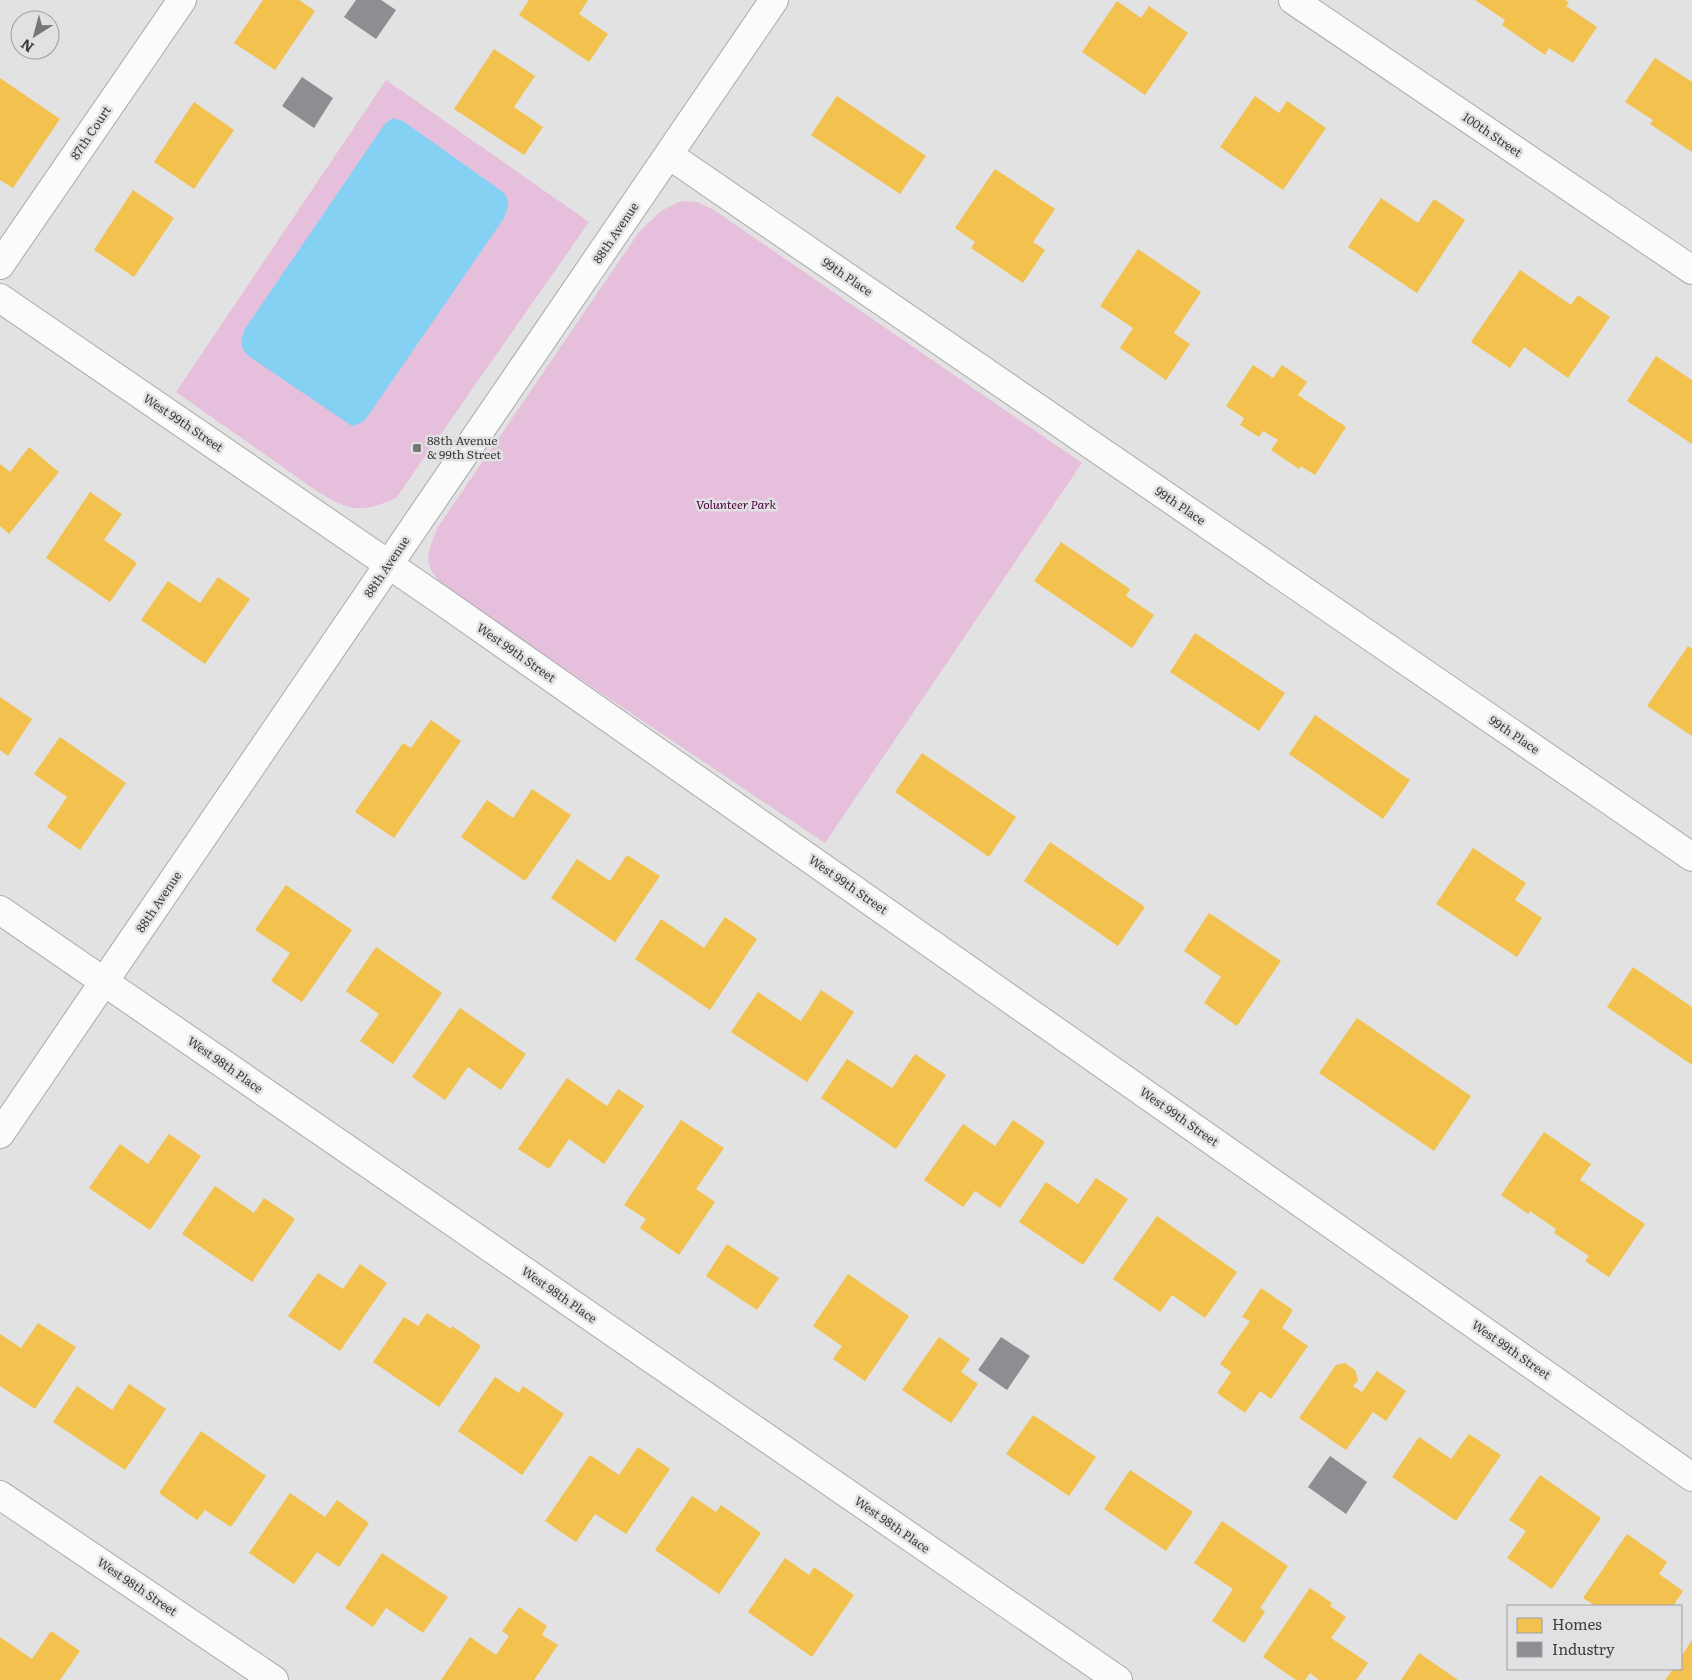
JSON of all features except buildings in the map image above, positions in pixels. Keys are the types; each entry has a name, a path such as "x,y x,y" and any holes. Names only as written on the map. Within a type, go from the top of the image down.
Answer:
{"street":[{"name":"87th Court","path":"0,265 182,0"},
{"name":"88th Avenue","path":"0,1134 774,0"},
{"name":"100th Street","path":"1293,0 1692,270"},
{"name":"99th Place","path":"669,154 1692,857"},
{"name":"West 99th Street","path":"0,298 389,564 1692,1477"},
{"name":"West 98th Place","path":"0,910 1118,1680"},
{"name":"West 98th Street","path":"0,1495 274,1680"}],"green space":[{"path":"386,80 589,222 396,498 372,507 353,508 336,502 314,489 176,392"},
{"name":"Volunteer Park","path":"681,201 697,202 714,210 1082,463 825,843 456,596 438,580 429,566 429,550 438,527 639,232 661,211"}],"water":[{"path":"393,118 403,121 503,192 508,205 504,218 370,413 363,422 352,426 247,355 242,345 242,339 245,329 384,125"}],"place":[{"name":"88th Avenue & 99th Street","path":"417,448"}]}
